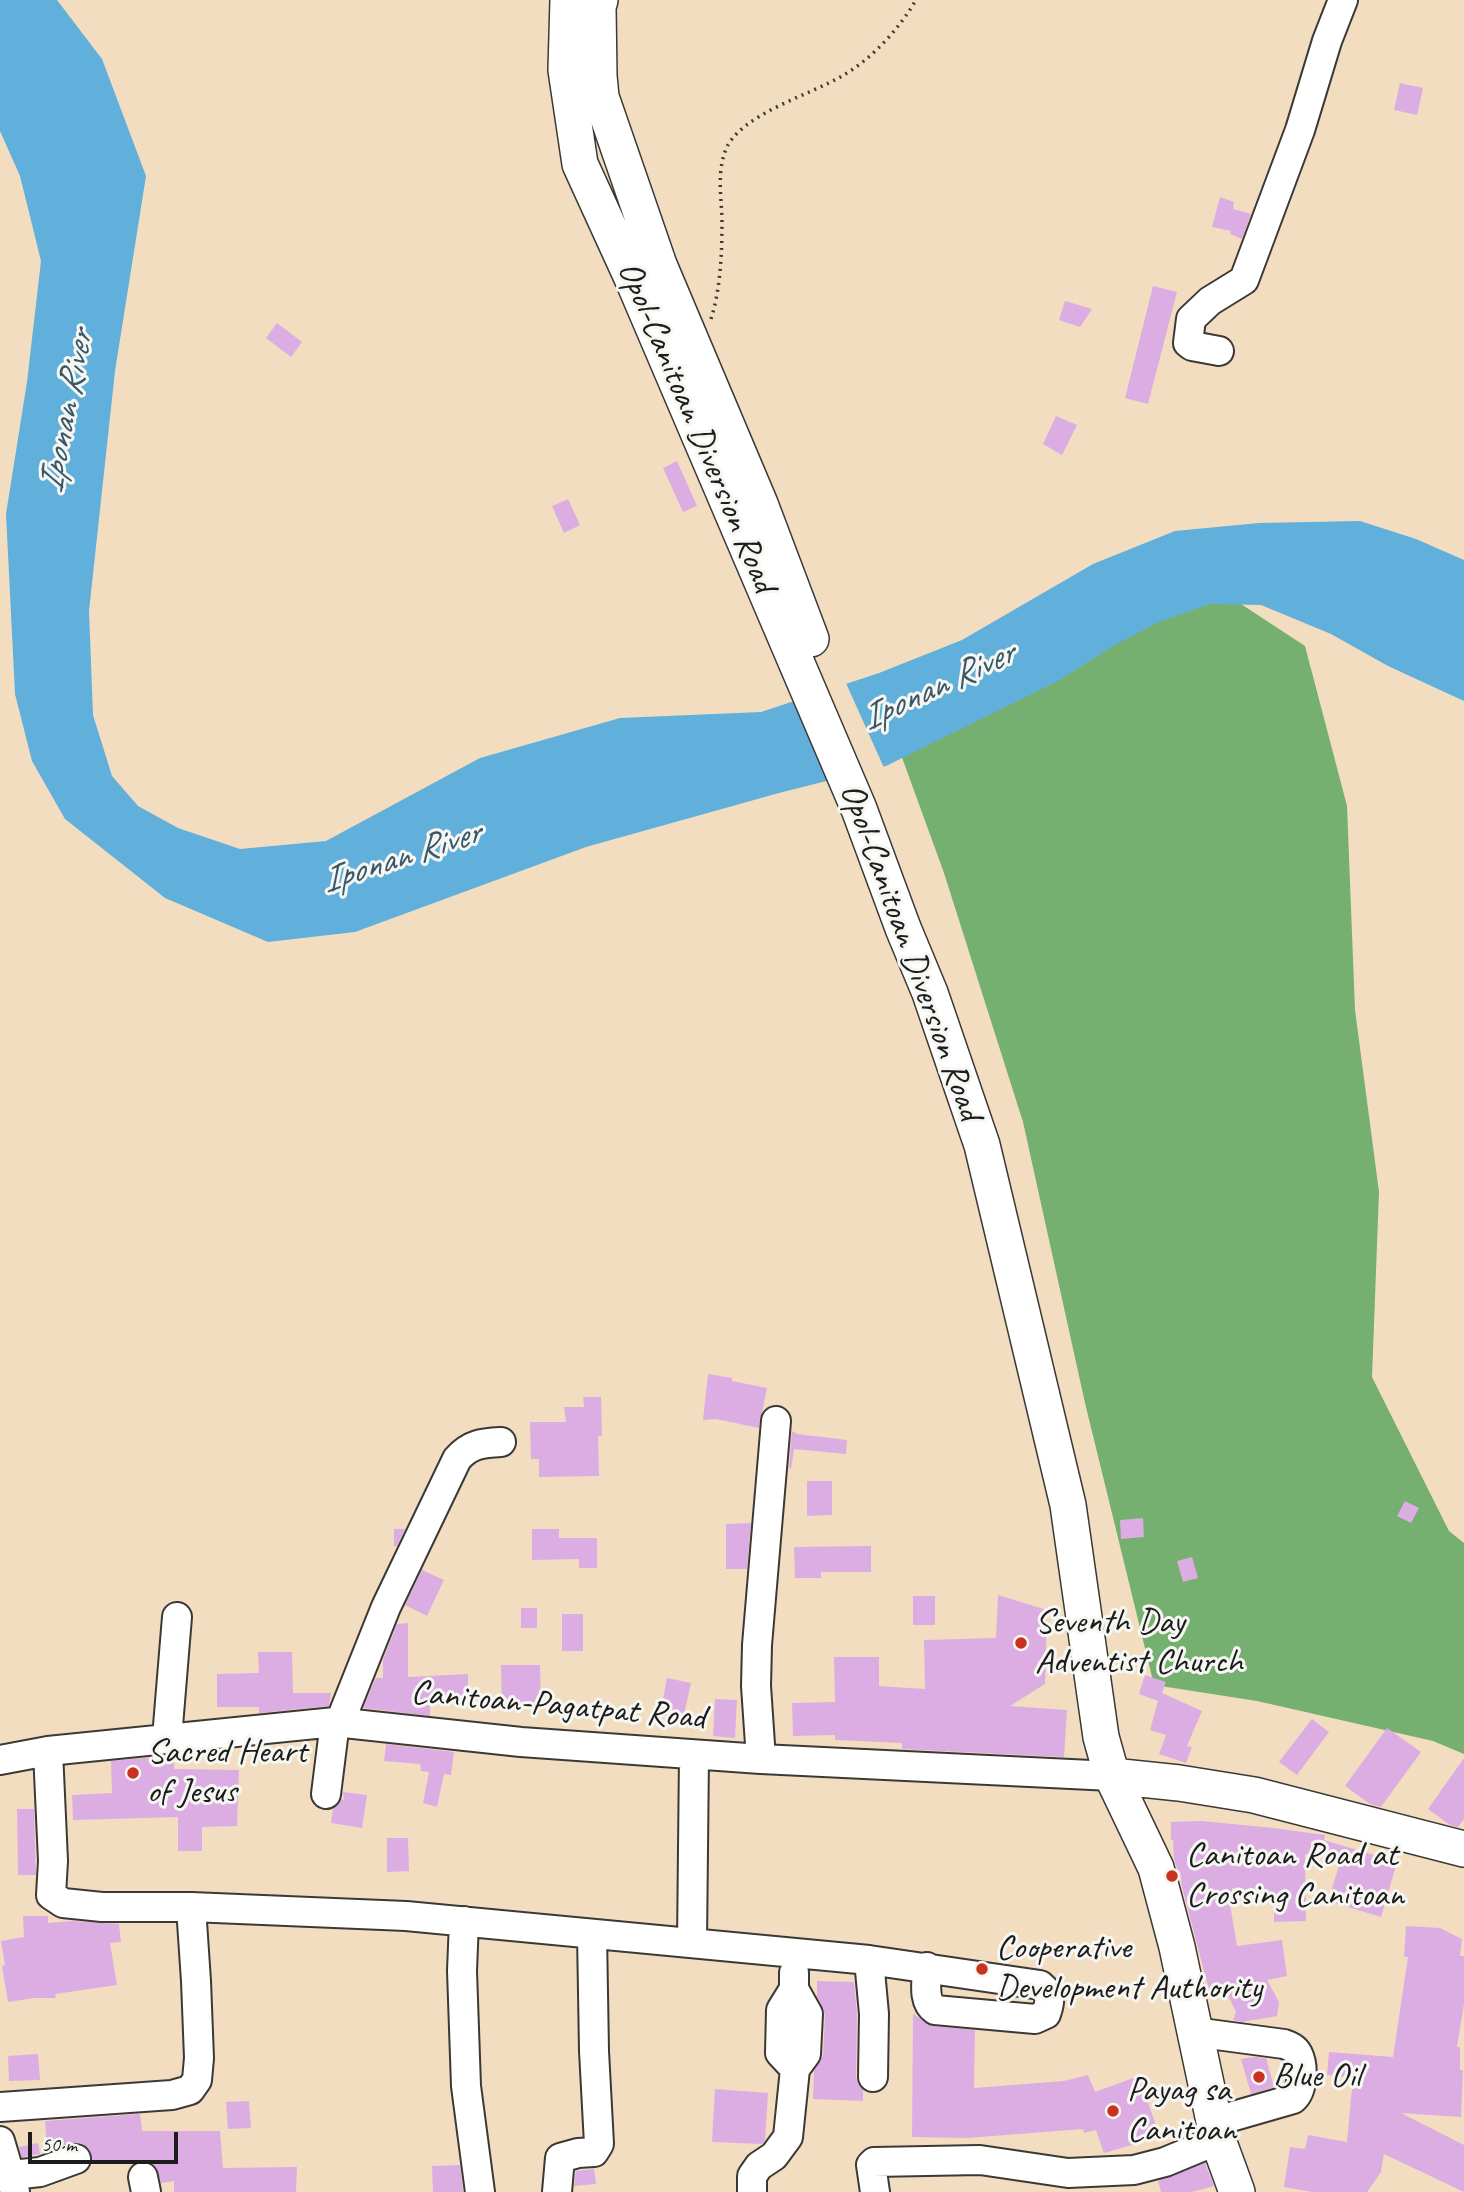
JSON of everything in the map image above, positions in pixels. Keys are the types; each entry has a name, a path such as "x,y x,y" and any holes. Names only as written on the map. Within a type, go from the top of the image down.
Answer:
{"main road":[{"name":"Opol-Canitoan Diversion Road","path":"568,0 566,70 580,164 814,676 837,708 842,769"},
{"name":"Opol-Canitoan Diversion Road","path":"600,0 601,97 655,254 760,504 842,769 930,993 982,1145 1068,1505 1101,1737 1122,1777 1156,1868 1177,1947 1215,2131 1237,2192"},
{"path":"1122,1777 1255,1795 1464,1849"}],"street":[{"path":"1219,351 1188,343 1191,319 1210,301 1244,280 1300,130 1327,41 1343,0"},
{"path":"761,1759 757,1645 776,1421"},
{"path":"326,1794 337,1722 386,1607 457,1459 466,1449 480,1443 501,1442"},
{"path":"167,1738 177,1617"},
{"name":"Canitoan-Pagatpat Road","path":"0,1760 48,1751 337,1722 521,1742 694,1755 1122,1777"},
{"path":"48,1751 53,1861 51,1895 63,1903 102,1907 191,1907 406,1916 927,1967"},
{"path":"692,1943 694,1755"},
{"path":"0,2107 172,2095 190,2090 197,2080 199,2058 191,1907"},
{"path":"464,1921 462,1971 466,2086 480,2192"},
{"path":"557,2192 561,2158 594,2152 599,2144 592,1934"},
{"path":"752,2192 752,2176 758,2166 774,2156 788,2137 795,2069 780,2053 781,2010 794,1989 794,1952"},
{"path":"869,1960 874,2014 873,2077"},
{"path":"875,2192 871,2165 874,2162 980,2160 1069,2183 1134,2170 1165,2162 1215,2131 1293,2099 1299,2094 1302,2087 1299,2055 1292,2047 1194,2032"},
{"path":"0,2141 13,2184 76,2158"}],"path":[{"path":"699,356 715,306 722,246 719,176 727,148 738,132 756,118 845,75 879,47 916,0"}],"green space":[{"path":"1215,587 1305,646 1347,806 1355,1010 1379,1192 1372,1377 1449,1531 1464,1543 1464,1754 1433,1741 1257,1701 1154,1685 1085,1403 1023,1122 944,873 896,741"}],"water":[{"name":"Iponan River","path":"0,0 57,0 102,59 146,176 115,371 89,611 93,715 112,776 138,806 178,828 240,849 326,841 480,758 620,718 761,712 879,673 962,640 1093,564 1175,531 1259,523 1360,521 1416,539 1464,560 1464,701 1388,666 1331,634 1261,605 1210,604 1159,622 1113,646 1060,680 886,766 586,847 355,932 268,942 165,898 65,819 32,761 15,694 6,514 27,382 41,261 20,176 0,131"}],"pier":[{"path":"845,681 885,770 835,783 797,697"}],"building":[{"path":"1400,83 1423,88 1417,115 1394,110"},
{"path":"1220,197 1234,202 1233,209 1251,214 1242,239 1230,234 1231,231 1212,227"},
{"path":"1153,286 1177,292 1148,404 1125,398"},
{"path":"1065,301 1092,309 1080,327 1059,320"},
{"path":"277,323 302,342 291,357 266,338"},
{"path":"1056,416 1077,425 1062,455 1043,444"},
{"path":"677,461 697,506 683,512 663,468"},
{"path":"568,499 580,525 564,533 552,506"},
{"path":"708,1374 767,1388 759,1428 716,1419 703,1420"},
{"path":"583,1397 601,1397 599,1476 539,1477 539,1459 531,1459 530,1422 566,1422 564,1407 584,1407"},
{"path":"792,1431 797,1434 847,1440 846,1454 794,1449 791,1469"},
{"path":"807,1481 832,1481 832,1515 807,1516"},
{"path":"1405,1501 1419,1508 1411,1523 1397,1516"},
{"path":"1143,1518 1144,1537 1121,1539 1120,1520"},
{"path":"751,1523 747,1569 726,1569 726,1524"},
{"path":"394,1529 405,1529 397,1546 394,1546"},
{"path":"532,1529 559,1529 559,1538 597,1538 597,1568 579,1568 579,1559 532,1560"},
{"path":"871,1546 871,1572 821,1572 821,1578 795,1578 794,1547"},
{"path":"1192,1557 1198,1578 1183,1582 1177,1561"},
{"path":"422,1570 444,1580 427,1616 405,1605"},
{"path":"998,1595 1047,1610 1045,1684 1010,1706 1067,1710 1064,1757 902,1749 902,1743 835,1740 835,1735 793,1736 792,1703 835,1702 834,1657 879,1657 879,1686 925,1689 924,1640 996,1638"},
{"path":"913,1596 935,1596 935,1625 913,1625"},
{"path":"521,1608 537,1608 537,1628 521,1628"},
{"path":"562,1614 583,1614 583,1651 562,1651"},
{"path":"408,1623 408,1677 468,1674 468,1703 430,1703 430,1716 363,1708 376,1678 383,1678 383,1660 397,1624"},
{"path":"258,1652 292,1652 293,1693 331,1693 329,1706 259,1713 259,1707 217,1707 217,1674 259,1673"},
{"path":"501,1665 540,1665 541,1705 502,1705"},
{"path":"1145,1675 1166,1682 1162,1693 1202,1711 1187,1746 1192,1747 1186,1763 1159,1754 1166,1735 1150,1730 1158,1701 1139,1694"},
{"path":"667,1678 691,1683 683,1719 660,1715"},
{"path":"715,1699 737,1700 735,1738 713,1736"},
{"path":"1312,1719 1329,1732 1297,1775 1279,1762"},
{"path":"1387,1728 1421,1752 1381,1807 1370,1804 1345,1786"},
{"path":"386,1744 454,1752 451,1775 444,1774 437,1807 423,1803 429,1772 421,1771 420,1764 384,1761"},
{"path":"174,1757 174,1769 239,1770 237,1826 202,1827 202,1851 178,1851 178,1817 73,1820 72,1795 112,1793 111,1761"},
{"path":"1464,1758 1464,1819 1458,1827 1450,1825 1428,1809"},
{"path":"343,1792 367,1795 362,1828 331,1823 333,1809 341,1799 344,1800"},
{"path":"17,1809 34,1809 36,1875 18,1875"},
{"path":"1202,1821 1325,1835 1324,1840 1397,1862 1381,1917 1328,1901 1341,1859 1305,1854 1306,1921 1274,1922 1274,1893 1232,1888 1232,1898 1229,1898 1237,1946 1282,1940 1287,1976 1267,1980 1279,2002 1277,2016 1242,2022 1233,2020 1236,2012 1224,1987 1209,1990 1171,1840 1171,1822"},
{"path":"387,1838 408,1838 409,1871 387,1872"},
{"path":"23,1916 48,1916 48,1923 72,1921 119,1924 121,1942 110,1943 117,1985 55,1994 56,1998 8,2002 1,1941 24,1937"},
{"path":"1406,1926 1440,1928 1462,1939 1460,1956 1464,1956 1464,2004 1457,2047 1460,2047 1460,2070 1463,2070 1461,2117 1401,2113 1464,2145 1464,2192 1384,2154 1381,2172 1367,2192 1312,2192 1284,2187 1290,2147 1305,2149 1308,2135 1347,2142 1353,2077 1327,2075 1329,2052 1393,2057 1408,1957 1404,1957"},
{"path":"817,1981 854,1982 857,2015 856,2077 863,2090 863,2101 813,2099 814,2071 823,2055 825,2015 817,1996"},
{"path":"913,2014 933,2026 975,2030 974,2088 1064,2081 1088,2075 1095,2092 1139,2076 1160,2137 1104,2153 1096,2130 1084,2133 1083,2129 967,2138 912,2137"},
{"path":"38,2054 40,2080 9,2081 8,2056"},
{"name":"Blue Oil","path":"1266,2058 1274,2087 1251,2094 1241,2059"},
{"path":"715,2089 768,2093 765,2140 762,2144 712,2142"},
{"path":"249,2101 251,2128 228,2129 226,2102"},
{"path":"140,2114 142,2131 220,2131 223,2168 297,2167 296,2192 174,2192 174,2181 161,2183 156,2167 149,2162 91,2164 91,2153 80,2143 47,2147 45,2121"},
{"path":"38,2143 40,2154 22,2157 19,2147"},
{"path":"1205,2163 1214,2186 1192,2192 1161,2192 1158,2181"},
{"path":"460,2165 463,2192 433,2192 432,2166"},
{"path":"594,2169 596,2184 574,2186 576,2171"}],"place":[{"name":"Seventh Day Adventist Church","path":"1021,1643"},
{"name":"Sacred Heart of Jesus","path":"133,1773"},
{"name":"Canitoan Road at Crossing Canitoan","path":"1172,1876"},
{"name":"Cooperative Development Authority","path":"982,1969"},
{"name":"Blue Oil","path":"1259,2077"},
{"name":"Payag sa Canitoan","path":"1113,2111"}]}
